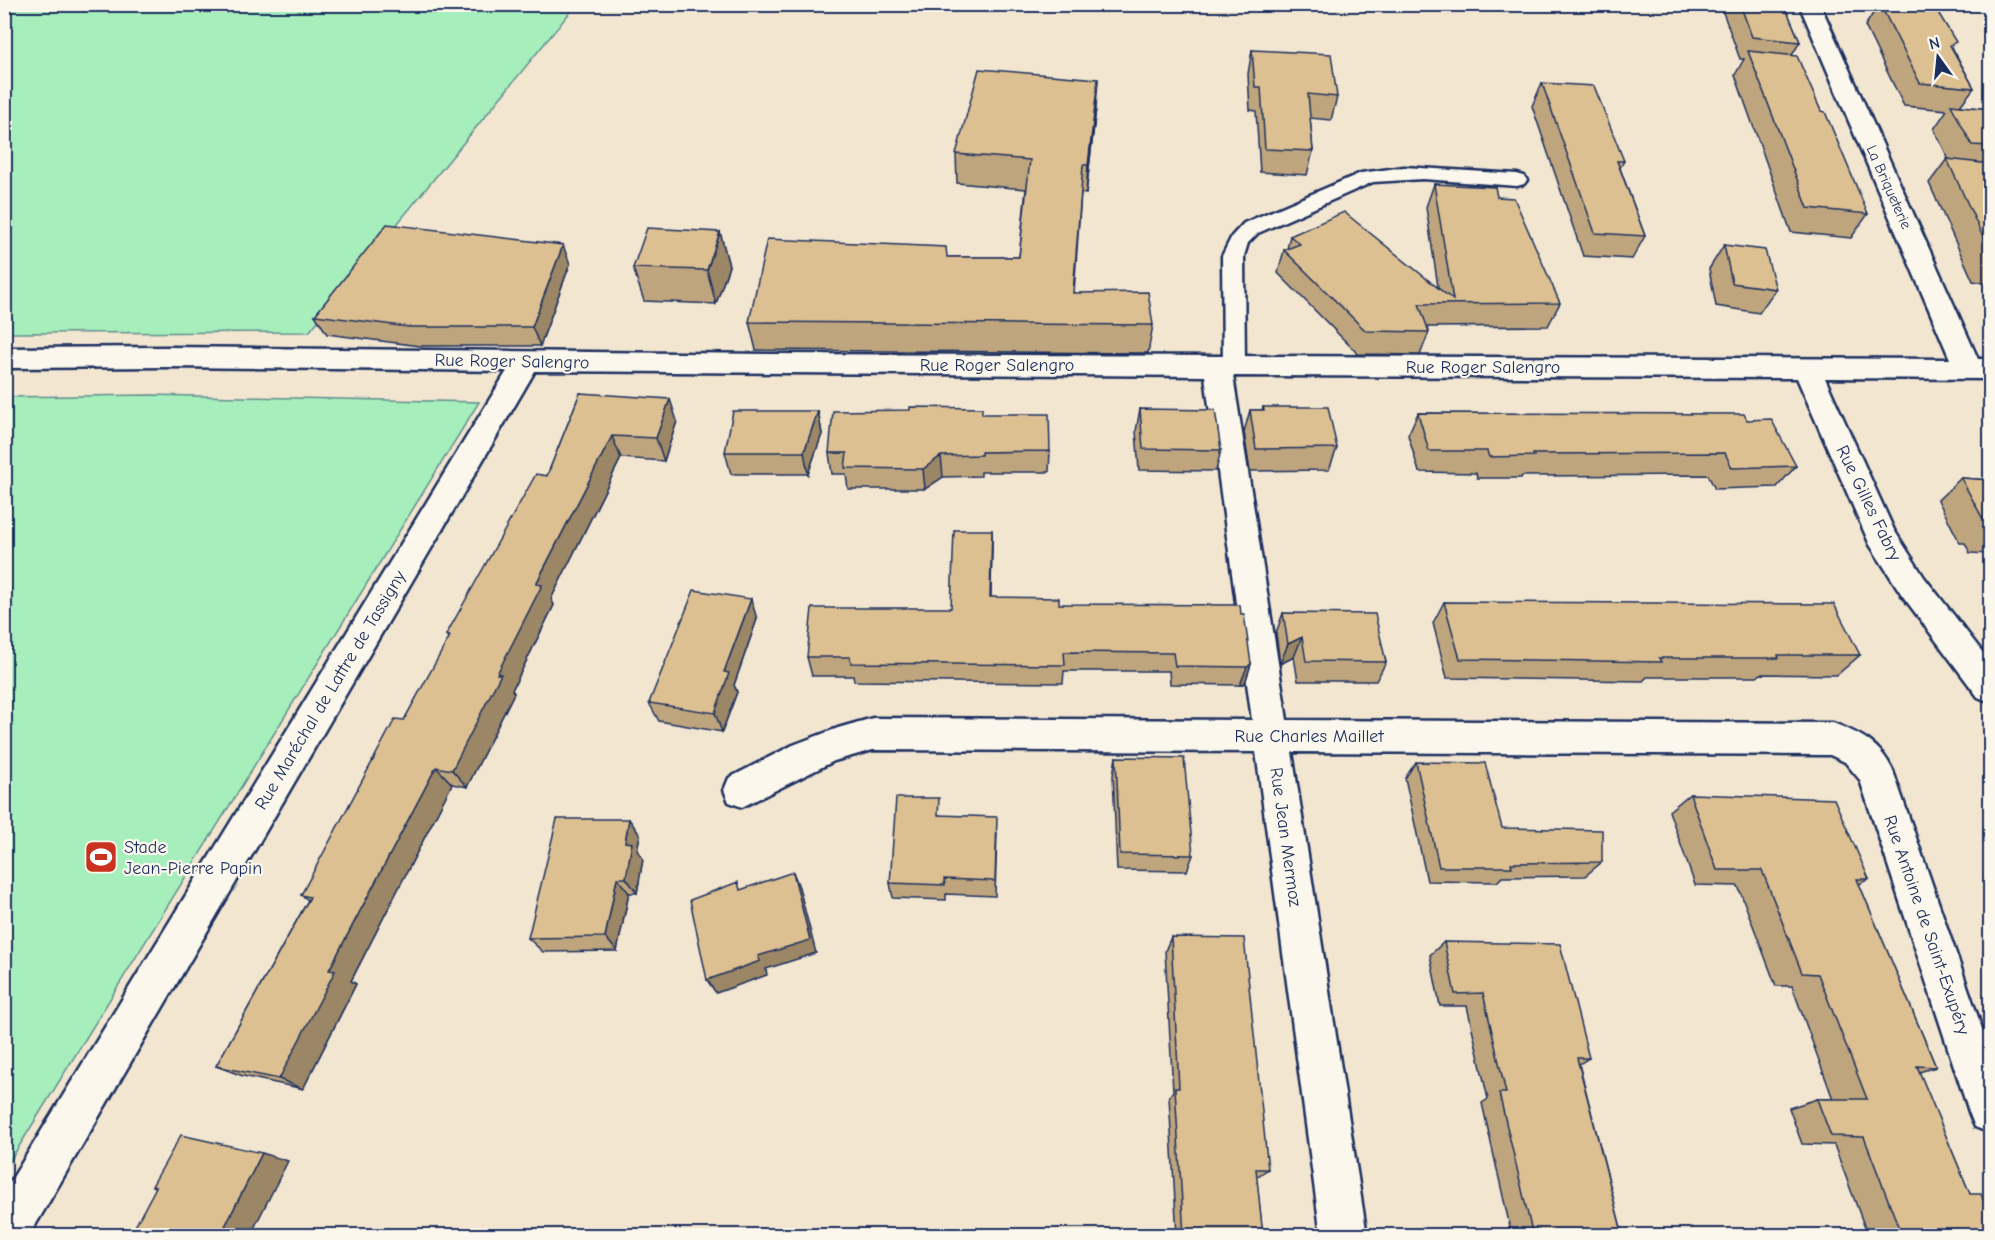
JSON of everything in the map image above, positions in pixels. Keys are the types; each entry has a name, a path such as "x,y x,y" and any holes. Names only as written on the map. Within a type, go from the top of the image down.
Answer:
{"street":[{"name":"La Briqueterie","path":"1809,4 1979,369"},
{"name":"Rue Roger Salengro","path":"4,358 170,357 526,362 1979,369"},
{"name":"Rue Maréchal de Lattre de Tassigny","path":"4,1234 526,362"},
{"name":"Rue Jean Mermoz","path":"1226,366 1271,736 1344,1236"},
{"name":"Rue Gilles Fabry","path":"1806,368 1881,536 1913,586 1990,687"},
{"name":"Rue Charles Maillet","path":"742,790 815,751 835,743 873,734 1817,737 1844,742 1858,751 1875,771"},
{"name":"Rue Antoine de Saint-Exupéry","path":"1875,771 1990,1112"}],"lane":[{"path":"1226,366 1233,256 1239,241 1251,228 1368,177 1378,175 1403,174 1517,180"}],"green space":[{"path":"5,5 576,5 309,332 5,333"},
{"name":"Stade Jean-Pierre Papin","path":"151,395 479,402 5,1169 5,397"}],"building":[{"path":"1740,4 1784,4 1800,42 1752,37"},
{"path":"1880,4 1936,9 1956,42 1950,45 1974,88 1920,83"},
{"path":"1252,50 1331,54 1337,97 1308,94 1313,151 1265,149 1261,87 1255,87"},
{"path":"1748,51 1797,56 1821,111 1825,112 1868,214 1808,208"},
{"path":"979,69 1098,79 1088,165 1083,165 1073,293 1148,292 1153,325 749,322 767,239 946,247 947,257 1019,257 1030,160 956,154"},
{"path":"1542,83 1594,86 1624,161 1617,161 1645,236 1595,233"},
{"path":"1951,105 1990,109 1990,146 1972,145"},
{"path":"1947,159 1990,164 1990,252"},
{"path":"1434,184 1495,187 1497,197 1514,198 1560,303 1419,304 1429,332 1366,331 1284,250 1300,244 1290,236 1344,212 1453,300"},
{"path":"387,224 563,245 532,327 409,327 315,315"},
{"path":"647,228 720,232 707,270 633,268"},
{"path":"1724,245 1765,250 1776,289 1732,283"},
{"path":"580,393 670,399 656,438 612,436 536,584 542,585 497,674 501,674 452,770 436,767 329,970 335,971 279,1079 216,1066 310,897 301,895 395,719 404,720 450,636 446,635 536,474 547,476"},
{"path":"910,407 982,408 982,414 1049,414 1050,451 981,452 981,455 941,456 923,469 845,468 847,453 829,453 833,411 910,410"},
{"path":"1263,407 1328,407 1337,448 1256,449 1250,410 1264,410"},
{"path":"1140,409 1215,410 1221,450 1143,449"},
{"path":"733,411 818,411 804,452 725,452"},
{"path":"1418,413 1744,414 1747,420 1771,419 1796,466 1732,468 1725,453 1533,454 1534,456 1489,457 1487,451 1429,451"},
{"path":"1961,478 1990,480 1990,521 1984,521"},
{"path":"954,530 992,530 990,597 1059,598 1059,604 1240,605 1241,614 1244,614 1251,664 1247,667 1175,666 1173,653 1064,652 1065,665 851,663 850,657 807,657 812,608 951,608"},
{"path":"694,590 751,599 724,672 729,673 715,713 649,703"},
{"path":"1444,602 1834,604 1860,655 1659,658 1661,662 1460,659"},
{"path":"1283,613 1375,614 1386,662 1306,661 1302,637 1288,644"},
{"path":"1116,757 1184,758 1193,855 1120,854"},
{"path":"1416,762 1485,763 1502,828 1602,830 1602,862 1511,863 1512,867 1439,867"},
{"path":"1690,794 1834,799 1869,879 1857,879 1936,1067 1917,1066 1970,1194 1981,1194 1990,1217 1990,1236 1902,1236 1864,1137 1831,1136 1817,1099 1867,1099 1818,974 1802,973 1762,870 1717,870"},
{"path":"896,798 939,798 938,815 997,817 995,881 944,879 945,885 890,883"},
{"path":"557,819 629,819 625,842 632,843 626,878 617,878 605,937 528,938"},
{"path":"793,872 810,940 758,956 760,961 707,980 690,900 738,882 740,890"},
{"path":"1171,937 1244,938 1268,1169 1256,1169 1263,1236 1184,1236 1175,1088 1179,1088"},
{"path":"1444,942 1560,944 1589,1058 1577,1058 1623,1236 1533,1236 1499,1093 1506,1093 1483,993 1455,994"},
{"path":"181,1135 262,1153 220,1236 130,1236 156,1187 152,1186"}],"place":[{"name":"Stade Jean-Pierre Papin","path":"101,857"}]}
